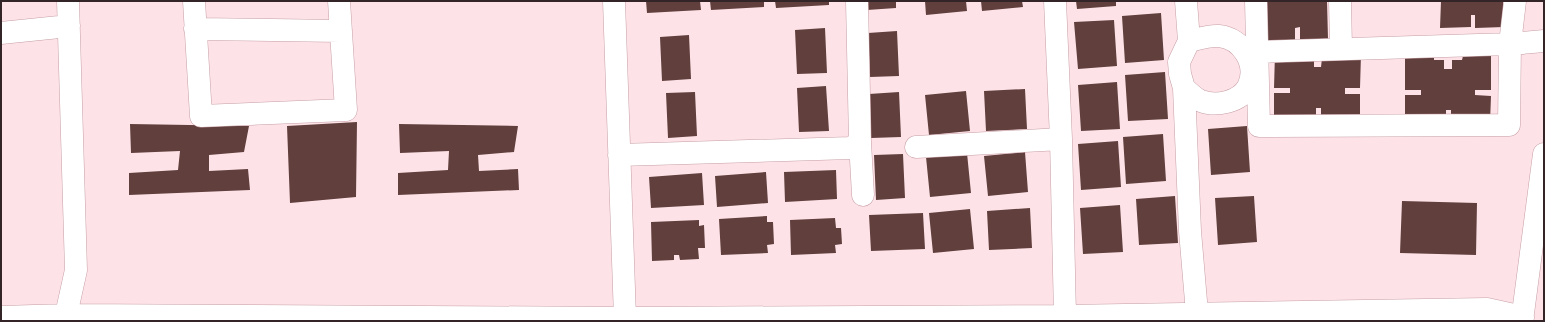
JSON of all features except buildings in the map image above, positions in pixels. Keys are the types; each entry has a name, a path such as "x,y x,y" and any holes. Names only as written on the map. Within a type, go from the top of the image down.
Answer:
{"street":[{"path":"66,318 76,270 68,1"},
{"path":"194,1 201,116 346,110 339,1"},
{"path":"614,1 625,319"},
{"path":"857,1 860,142 863,195"},
{"path":"1055,1 1061,139 1064,316"},
{"path":"1186,1 1189,41 1179,62 1180,74 1184,88 1190,231 1197,313"},
{"path":"1256,1 1259,126 1509,125 1510,44 1516,1"},
{"path":"1340,1 1341,48"},
{"path":"1,33 69,26"},
{"path":"196,29 341,31"},
{"path":"1184,88 1202,102 1227,103 1238,97 1248,87 1250,75 1250,61 1246,51 1235,41 1221,36 1211,36 1189,41"},
{"path":"1257,52 1341,48 1510,44 1544,41"},
{"path":"916,146 1061,139"},
{"path":"619,155 852,148 860,142"},
{"path":"1,317 782,319 1487,309 1523,319 1541,196 1544,154"},
{"path":"76,270 92,318"}]}
